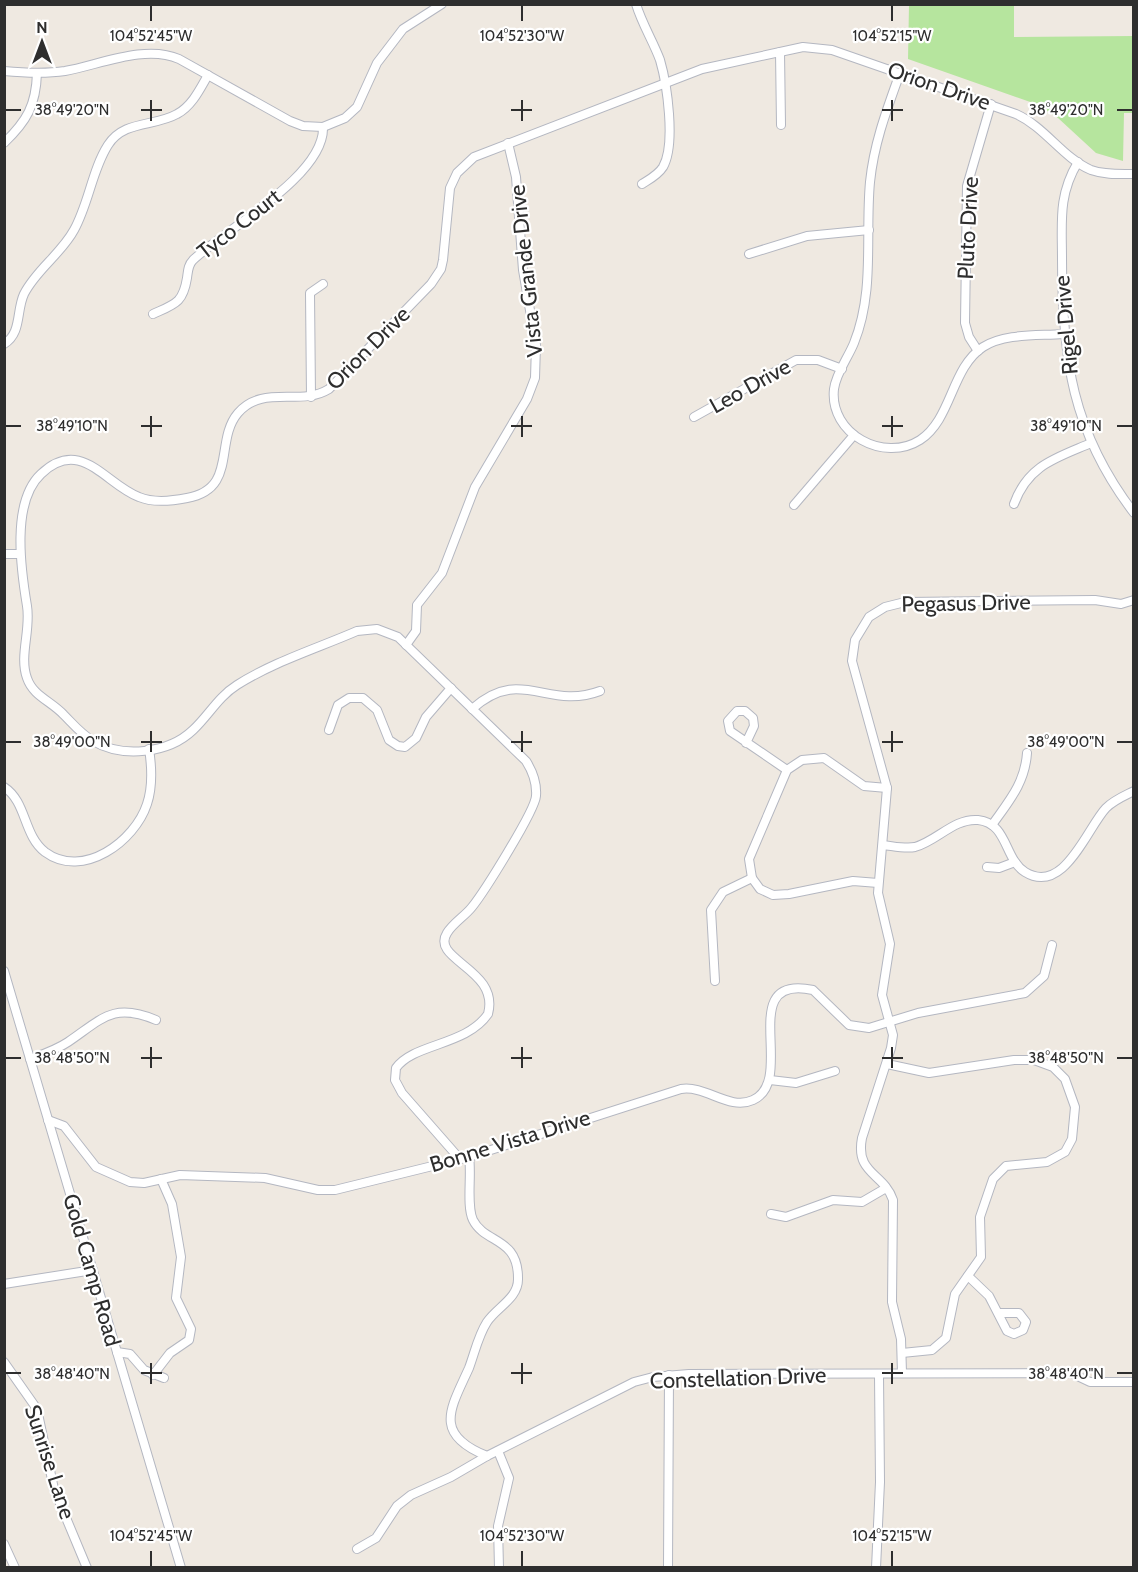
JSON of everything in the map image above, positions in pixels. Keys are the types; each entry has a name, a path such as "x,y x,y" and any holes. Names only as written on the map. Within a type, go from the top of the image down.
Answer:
{"street":[{"path":"4,71 37,73 159,54 172,57 208,75 297,124 323,127 345,118 357,106 377,63 403,29 442,4"},
{"path":"636,4 656,50 666,83 667,155 658,173 642,184"},
{"name":"Orion Drive","path":"406,645 384,630 371,628 357,631 237,685 219,699 186,736 172,744 149,749 118,750 99,744 81,732 57,708 32,688 24,665 29,624 20,554 22,524 29,493 37,478 50,467 74,461 90,464 131,494 151,501 195,496 209,488 220,475 232,422 246,405 267,397 311,397 336,384 431,284 441,269 450,188 457,173 474,157 702,69 803,47 824,48 991,104 1035,124 1078,162 1100,172 1134,174"},
{"path":"780,52 781,125"},
{"path":"4,143 22,126 31,112 36,96 37,73"},
{"path":"900,73 875,151 870,184 868,282 864,313 853,346 834,388 835,404 842,421 854,435 870,444 888,448 905,446 922,438 935,424 967,364 978,351 1005,339 1063,334"},
{"path":"4,344 16,331 20,305 26,290 62,249 79,221 102,158 112,139 129,128 178,114 190,104 208,75"},
{"name":"Pluto Drive","path":"978,351 969,337 965,323 966,196 972,162 991,104"},
{"name":"Tyco Court","path":"153,314 176,303 183,296 190,263 212,236 288,186 319,147 323,137 323,127"},
{"name":"Vista Grande Drive","path":"406,645 416,631 417,605 437,582 448,560 475,487 527,399 536,366 536,345 523,270 516,177 508,143"},
{"name":"Rigel Drive","path":"1078,162 1068,178 1062,204 1063,334 1072,389 1091,443 1134,513"},
{"path":"749,254 807,236 869,230"},
{"path":"311,397 310,293 323,284"},
{"name":"Leo Drive","path":"694,417 796,360 818,360 842,369"},
{"path":"794,505 854,435"},
{"path":"1014,504 1024,481 1037,469 1091,443"},
{"path":"4,554 20,554"},
{"name":"Pegasus Drive","path":"886,1188 865,1166 860,1152 862,1138 887,1064 892,1041 882,995 890,944 878,899 887,788 852,661 855,640 869,617 885,607 905,602 1095,600 1121,604 1134,600"},
{"path":"406,645 526,761 534,778 536,796 531,812 480,895 447,933 444,943 447,952 480,978 488,994 488,1014 469,1031 444,1044 404,1058 396,1068 395,1074 402,1093 459,1158"},
{"path":"329,730 338,705 349,698 363,698 377,710 389,740 398,746 405,747 416,738 426,717 451,688"},
{"path":"472,709 492,693 506,688 524,688 567,698 600,691"},
{"path":"746,743 787,770"},
{"path":"4,787 15,797 32,838 44,851 58,859 84,860 102,854 123,840 143,815 151,784 149,749"},
{"path":"992,825 1020,786 1026,772 1027,753"},
{"path":"878,883 853,881 780,896 766,893 752,878 748,865 751,851 787,770 802,760 817,757 830,761 864,786 887,788"},
{"path":"883,845 917,846 966,821 978,820 992,825 1002,836 1015,862 1032,875 1046,876 1059,871 1106,808 1134,791"},
{"path":"987,867 999,868 1015,862"},
{"path":"715,981 711,910 723,892 752,878"},
{"path":"835,1071 796,1083 770,1080 770,1013 774,1001 789,990 813,990 843,1021 855,1028 869,1028 932,1010 1025,993 1044,976 1052,945"},
{"name":"Gold Camp Road","path":"4,971 181,1568"},
{"path":"30,1059 57,1049 107,1015 130,1012 156,1020"},
{"path":"887,1064 929,1073 1014,1060 1035,1060 1053,1067 1070,1086 1075,1107 1069,1146 1054,1160 1013,1164 997,1173 990,1186 980,1217 981,1257 955,1294 949,1331 941,1344 925,1352 902,1353"},
{"name":"Bonne Vista Drive","path":"48,1120 64,1126 90,1162 110,1175 137,1183 180,1175 264,1178 318,1190 336,1190 469,1157 681,1089 700,1090 736,1102 751,1101 763,1093 770,1080"},
{"path":"469,1157 472,1219 480,1229 498,1239 510,1252 519,1277 516,1291 481,1331 470,1365 451,1406 452,1425 460,1440 487,1456"},
{"path":"153,1375 170,1353 189,1340 191,1329 176,1298 181,1257 172,1204 161,1179"},
{"path":"771,1214 786,1217 833,1200 862,1202 886,1188 893,1205 892,1302 902,1353 902,1373"},
{"path":"4,1284 93,1270"},
{"path":"968,1276 986,1292 999,1313"},
{"path":"117,1352 130,1354 138,1366 153,1375 164,1378"},
{"name":"Sunrise Lane","path":"4,1362 37,1409 54,1489 87,1568"},
{"name":"Constellation Drive","path":"357,1549 376,1538 404,1499 465,1470 487,1456 634,1382 669,1375 879,1375 902,1373 1071,1373 1090,1382 1134,1382"},
{"path":"668,1568 669,1375"},
{"path":"876,1568 880,1482 879,1375"},
{"path":"498,1451 509,1478 498,1526 500,1568"},
{"path":"4,1544 15,1568"}],"green space":[{"path":"909,5 1014,5 1014,37 1133,36 1133,113 1124,113 1123,161 1096,153 1058,118 1036,104 908,59"}]}
